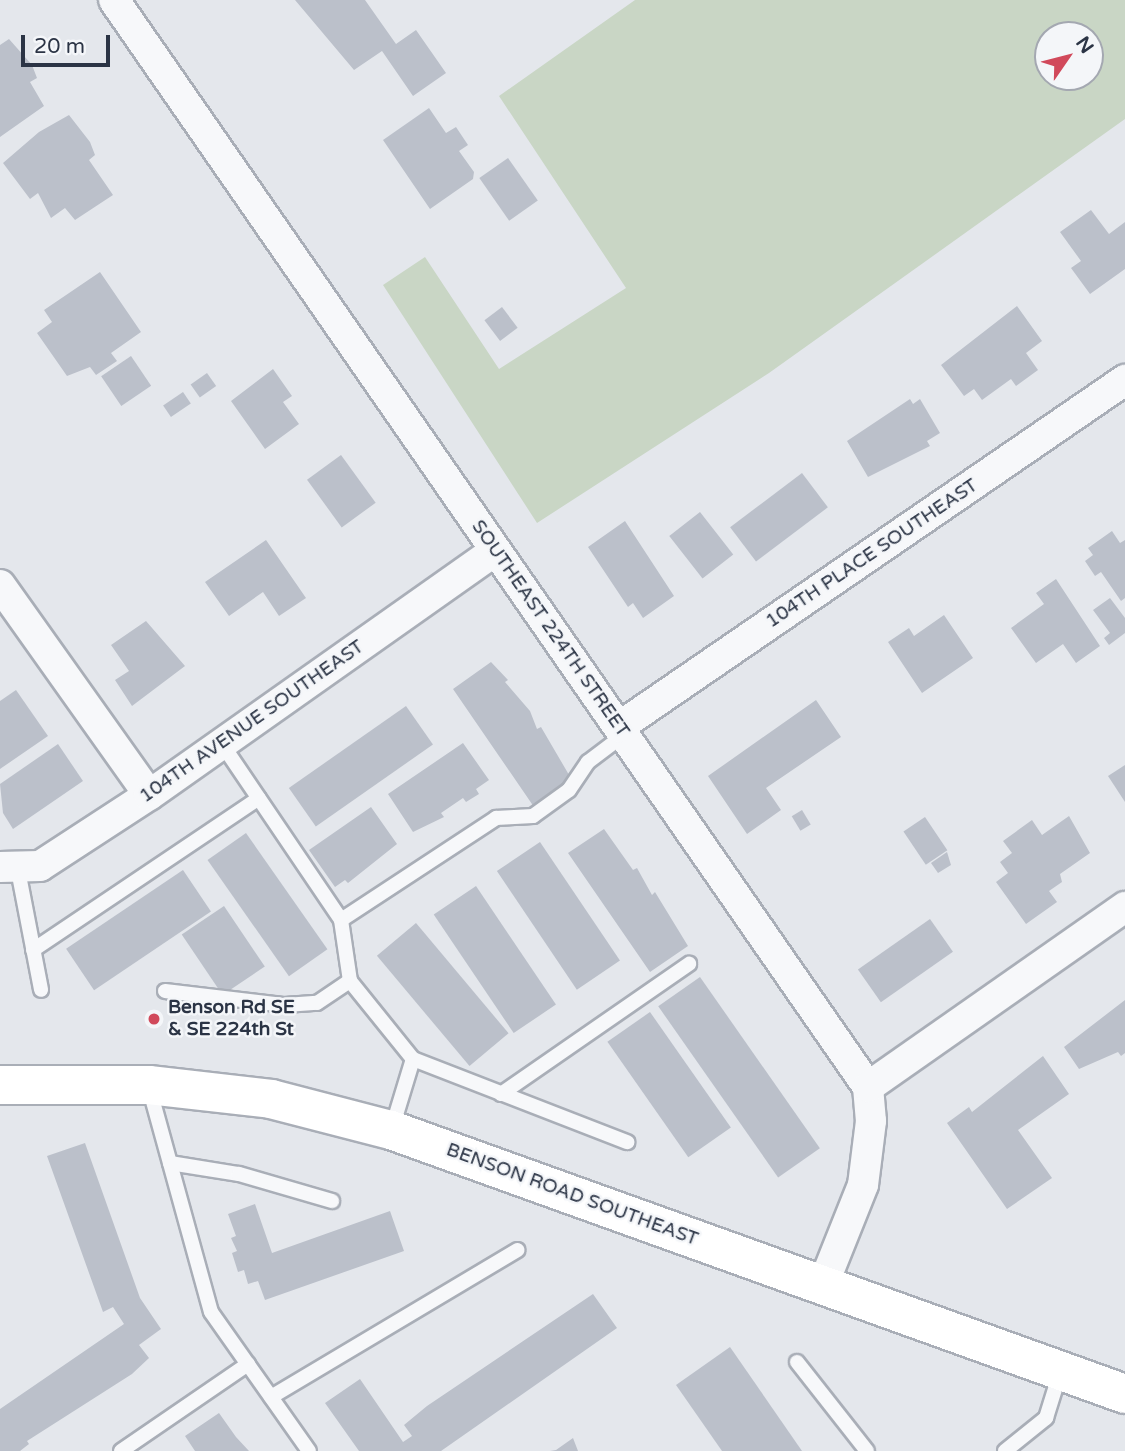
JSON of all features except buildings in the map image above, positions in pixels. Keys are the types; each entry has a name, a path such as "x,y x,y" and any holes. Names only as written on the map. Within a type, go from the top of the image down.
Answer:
{"main road":[{"name":"BENSON ROAD SOUTHEAST","path":"0,1085 149,1085 271,1098 391,1130 1125,1394"}],"street":[{"name":"SOUTHEAST 224TH STREET","path":"114,0 494,552 869,1087"},
{"name":"104TH PLACE SOUTHEAST","path":"622,731 1125,380"},
{"name":"104TH AVENUE SOUTHEAST","path":"9,868 40,866 149,795 494,552"},
{"path":"0,586 149,795"},
{"path":"823,1285 863,1185 871,1121 869,1087 1125,907"}],"lane":[{"path":"341,920 496,818 533,816 569,790 588,762 622,731"},
{"path":"222,744 341,920 350,981 413,1059 627,1142"},
{"path":"33,950 259,798"},
{"path":"9,868 33,950 41,990"},
{"path":"501,1094 689,964"},
{"path":"165,991 285,1005 317,1003 350,981"},
{"path":"391,1130 413,1059"},
{"path":"149,1085 211,1311 309,1451"},
{"path":"170,1163 239,1174 332,1201"},
{"path":"271,1397 518,1250"},
{"path":"797,1362 867,1451"},
{"path":"121,1451 248,1364"},
{"path":"1005,1451 1046,1418 1060,1371"}],"green space":[{"path":"635,0 1125,0 1125,119 769,373 537,523 383,285 425,257 499,369 626,288 499,96"}],"place":[{"name":"Benson Rd SE & SE 224th St","path":"154,1019"}]}
